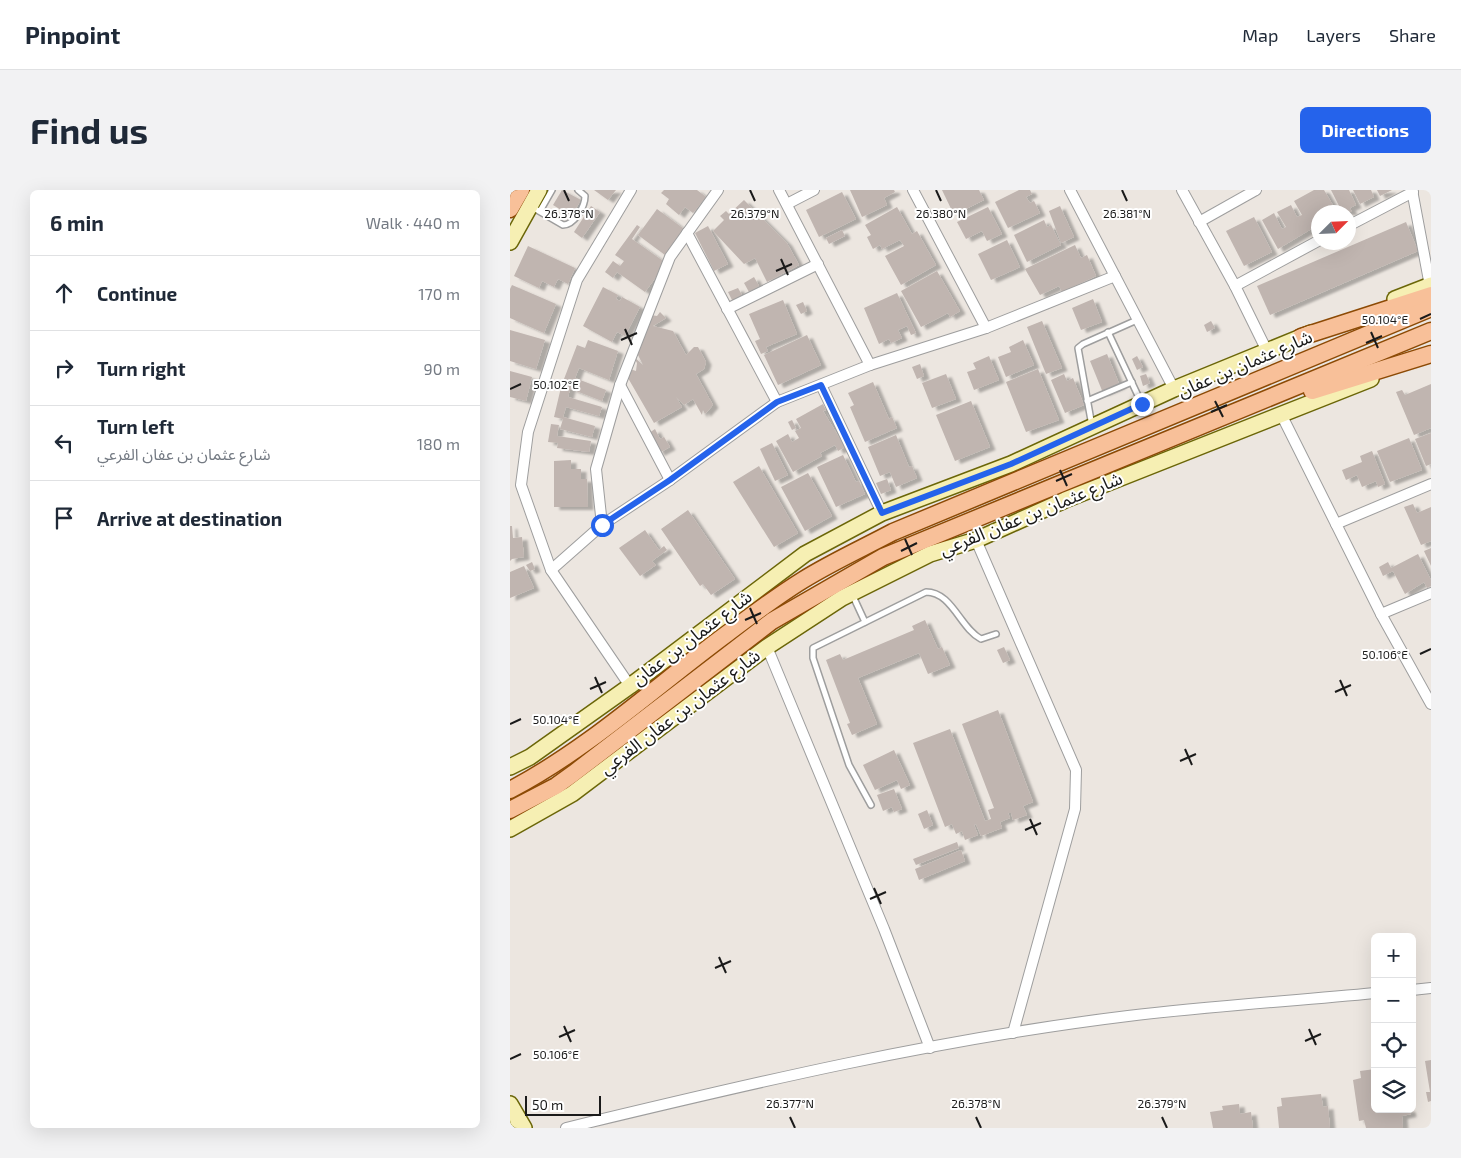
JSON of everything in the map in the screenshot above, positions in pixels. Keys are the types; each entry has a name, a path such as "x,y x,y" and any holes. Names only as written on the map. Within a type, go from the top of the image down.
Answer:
{"main road":[{"path":"510,209 521,190"},
{"path":"510,242 535,208 539,190"},
{"path":"510,767 530,757 630,686 805,554 882,513 1011,464 1174,389 1266,351 1430,289"},
{"name":"شارع عثمان بن عفان","path":"510,790 538,775 576,750 728,633 803,580 893,532 1431,308"},
{"name":"شارع عثمان بن عفان","path":"510,810 562,782 772,621 821,591 883,557 949,528 1431,331"},
{"path":"1193,429 1431,354"},
{"name":"شارع عثمان بن عفان الفرعي","path":"510,829 572,794 767,647 852,593 930,554 976,540 1065,500 1282,416 1431,354"},
{"path":"510,1104 524,1128"}],"street":[{"path":"630,686 551,570 521,485 528,432 577,280 631,190"},
{"path":"602,525 596,469 620,385 670,257 718,190"},
{"path":"779,190 870,365"},
{"path":"787,204 814,190"},
{"path":"913,190 986,328"},
{"path":"1070,190 1174,389"},
{"path":"1182,190 1234,286 1266,351"},
{"path":"1198,222 1256,190"},
{"path":"1356,222 1412,191 1430,289"},
{"path":"687,233 777,402"},
{"path":"1234,286 1311,245"},
{"path":"727,308 818,264"},
{"path":"551,570 602,525 670,480 777,402 870,365 986,328 1115,276"},
{"path":"620,385 670,480"},
{"path":"821,385 882,513"},
{"path":"1282,416 1381,614 1431,704"},
{"path":"1336,524 1431,484"},
{"path":"976,540 1076,770 1075,809 1013,1033"},
{"path":"1381,614 1431,594"},
{"path":"767,647 881,920 930,1048"},
{"path":"1416,990 1431,988"},
{"path":"566,1128 782,1076 1013,1033 1128,1016 1371,993"}],"lane":[{"path":"552,190 535,208 563,225 568,225 572,222 585,202 585,196 578,190"},
{"path":"1092,426 1078,348 1108,332 1137,320"},
{"path":"1108,332 1142,404"},
{"path":"1088,401 1132,382"},
{"path":"871,805 849,765 812,651 822,641 926,592 936,592 944,599 973,635 981,639 996,634"},
{"path":"852,593 865,622"}],"building":[{"path":"562,190 581,200 571,216 553,205"},
{"path":"594,190 616,190 608,200"},
{"path":"664,190 697,190 706,197 693,213 685,207 679,215 666,204 669,199 661,193"},
{"path":"850,190 894,190 895,192 884,198 887,205 862,217"},
{"path":"942,190 979,190 984,200 954,215"},
{"path":"1019,190 1030,190 1032,194 1026,197 1030,203 1034,201 1040,213 1008,228 995,202"},
{"path":"1314,190 1324,190 1333,205 1311,205 1311,229 1278,249 1262,220 1274,213 1282,229 1286,227 1277,212 1291,205 1297,217 1302,215 1294,201"},
{"path":"1331,190 1349,190 1356,205 1338,205"},
{"path":"1353,190 1371,190 1374,197 1360,204"},
{"path":"1377,190 1392,190 1380,196"},
{"path":"842,192 856,219 819,237 806,210"},
{"path":"744,200 787,243 799,265 767,282 755,258 744,264 713,231 724,220 720,216 726,211 729,214"},
{"path":"591,206 600,212 582,238 574,232"},
{"path":"1060,206 1074,237 1061,243 1049,211"},
{"path":"897,207 912,234 917,231 936,265 901,285 885,256 904,246 900,240 882,249 880,245 873,249 867,237 871,235 865,225"},
{"path":"988,207 1002,234 987,241 982,231 966,239 957,222"},
{"path":"657,209 684,229 665,255 638,235"},
{"path":"1254,217 1272,252 1244,266 1226,231"},
{"path":"1044,220 1047,227 1051,225 1061,245 1027,262 1014,235"},
{"path":"1406,222 1418,251 1270,315 1257,286 1341,250 1356,250 1356,243"},
{"path":"637,225 640,227 632,239 666,263 645,292 617,272 613,278 605,272 613,261 620,266 624,261 615,255"},
{"path":"708,226 728,264 714,271 695,233"},
{"path":"842,230 845,236 829,244 826,238"},
{"path":"1007,240 1020,267 991,280 978,254"},
{"path":"1075,245 1081,258 1087,255 1096,276 1062,292 1059,286 1040,295 1025,269"},
{"path":"528,246 575,268 568,284 558,279 554,287 542,281 539,288 514,276"},
{"path":"937,271 960,311 950,317 948,313 921,327 901,291"},
{"path":"754,277 759,286 749,292 744,283"},
{"path":"512,285 556,304 544,333 510,318 510,289"},
{"path":"603,287 618,295 616,299 620,301 622,297 640,307 625,336 617,332 612,342 583,326"},
{"path":"738,288 743,297 733,302 728,292"},
{"path":"897,293 916,333 911,335 907,326 898,330 902,338 891,343 889,339 879,344 864,308"},
{"path":"1093,299 1102,322 1081,330 1072,308"},
{"path":"783,300 797,334 766,347 768,351 761,354 755,341 760,339 749,314"},
{"path":"803,302 807,311 801,314 796,305"},
{"path":"660,312 666,318 653,326 673,331 686,355 694,347 698,347 706,362 704,369 696,374 713,405 705,414 703,410 702,415 693,399 684,405 676,397 682,407 654,423 628,378 630,369 636,371 637,363 633,356 643,365 637,353 651,315 657,316"},
{"path":"1042,321 1062,368 1046,374 1027,327"},
{"path":"1211,321 1215,328 1207,332 1204,325"},
{"path":"510,330 545,340 536,369 510,361"},
{"path":"807,335 821,365 778,385 764,355"},
{"path":"588,340 618,351 609,380 579,368 575,378 606,390 602,401 571,389 574,383 564,379 577,345 585,348"},
{"path":"1023,340 1034,365 1006,377 998,357 1011,352 1009,347"},
{"path":"1107,354 1120,386 1103,393 1090,361"},
{"path":"989,356 999,380 974,390 967,372 976,369 973,363"},
{"path":"1137,356 1143,367 1137,370 1132,359"},
{"path":"920,364 924,376 917,379 912,367"},
{"path":"1038,369 1059,420 1026,432 1006,382"},
{"path":"510,371 532,377 526,401 510,397"},
{"path":"946,374 956,399 932,408 922,383"},
{"path":"1064,374 1067,381 1073,378 1084,405 1065,413 1051,380"},
{"path":"1146,374 1150,383 1143,386 1140,376"},
{"path":"873,382 889,419 892,417 897,428 865,442 850,407 854,405 848,393"},
{"path":"562,383 571,386 568,397 602,407 599,416 566,407 563,417 595,426 592,437 560,429 563,419 554,417"},
{"path":"1431,384 1431,428 1414,435 1396,392 1402,390 1405,395"},
{"path":"971,401 990,447 955,461 936,415"},
{"path":"823,404 826,410 823,411 845,447 838,451 835,445 820,453 822,456 793,472 776,441 788,434 792,442 799,438 795,431 801,428 796,419"},
{"path":"792,420 796,428 792,430 788,422"},
{"path":"551,424 559,425 557,436 591,441 589,452 557,448 558,443 548,442"},
{"path":"655,429 660,439 664,437 670,447 659,453 649,433"},
{"path":"1431,433 1431,464 1426,466 1415,439"},
{"path":"896,435 909,467 912,466 917,478 896,487 890,472 880,476 868,447"},
{"path":"1409,438 1422,470 1390,482 1377,451"},
{"path":"772,443 788,475 775,481 760,449"},
{"path":"1372,451 1385,484 1378,487 1376,481 1362,487 1357,475 1346,480 1342,470 1362,462 1360,456"},
{"path":"843,455 856,482 859,481 865,494 836,507 817,467"},
{"path":"571,460 571,469 581,469 581,479 587,479 588,507 554,507 554,461"},
{"path":"759,466 798,533 774,547 733,482"},
{"path":"808,473 832,516 805,531 781,487"},
{"path":"887,479 891,490 881,494 876,483"},
{"path":"1413,504 1417,513 1431,507 1431,541 1421,545 1404,507"},
{"path":"688,510 735,579 711,595 703,584 700,586 661,529"},
{"path":"510,526 512,526 513,538 522,537 524,557 510,561"},
{"path":"645,530 659,550 664,546 667,550 652,561 656,565 640,576 619,548"},
{"path":"1431,548 1431,566 1424,551"},
{"path":"1418,554 1431,580 1431,586 1427,588 1424,582 1405,594 1393,571 1383,576 1379,567 1388,562 1391,568"},
{"path":"532,562 535,569 530,571 526,565"},
{"path":"524,566 534,588 510,598 510,572"},
{"path":"925,620 938,649 942,647 950,665 928,674 919,653 858,678 877,724 852,735 847,724 850,723 826,660 840,654 843,660 914,630 912,626"},
{"path":"1004,647 1010,660 1003,663 997,650"},
{"path":"998,710 1033,802 1023,806 1027,815 1013,820 1011,813 1008,813 1010,818 1000,822 1002,828 981,836 976,824 974,825 978,835 965,840 962,831 956,834 952,824 945,827 913,743 950,729 985,821 991,819 988,810 994,808 962,724"},
{"path":"894,750 910,785 901,789 897,780 875,790 863,765"},
{"path":"894,789 902,809 894,812 892,807 883,811 877,795"},
{"path":"927,810 933,825 924,829 918,814"},
{"path":"957,842 959,848 916,865 913,859"},
{"path":"961,850 965,861 919,880 915,869"},
{"path":"1431,1060 1431,1101 1428,1102 1426,1092 1430,1092 1425,1061"},
{"path":"1371,1070 1371,1113 1411,1113 1402,1116 1403,1128 1366,1128 1364,1120 1359,1121 1353,1080 1361,1078 1360,1071"},
{"path":"1321,1094 1323,1107 1328,1106 1330,1128 1279,1128 1277,1107 1282,1106 1281,1098"},
{"path":"1239,1104 1240,1114 1251,1112 1253,1128 1213,1128 1210,1112 1223,1110 1222,1106"}],"route":[{"path":"602,525 700,459 777,402 821,385 882,513 1011,464 1142,404"}]}
